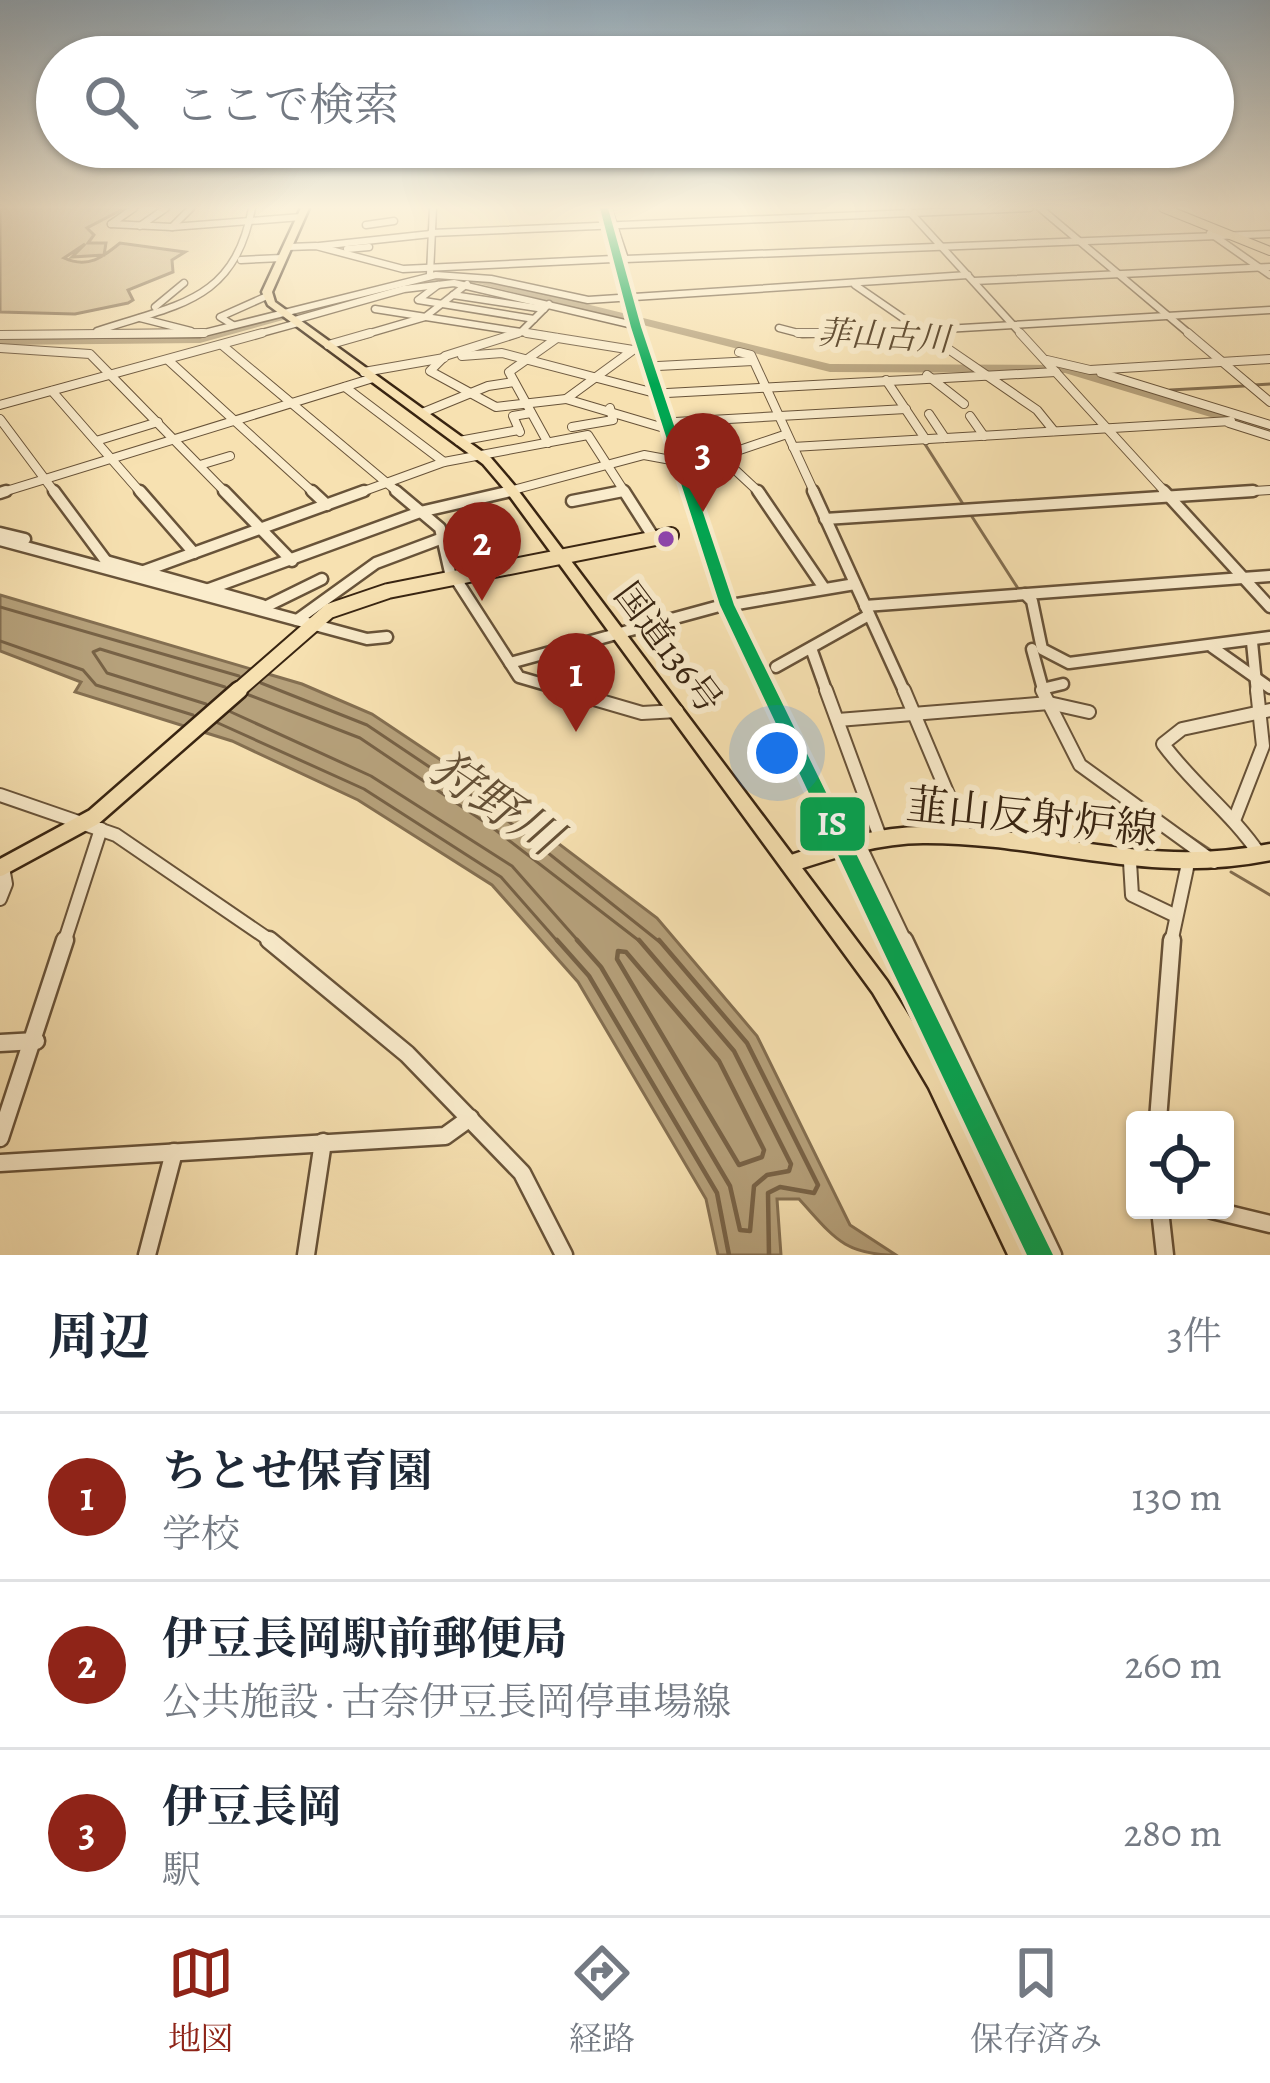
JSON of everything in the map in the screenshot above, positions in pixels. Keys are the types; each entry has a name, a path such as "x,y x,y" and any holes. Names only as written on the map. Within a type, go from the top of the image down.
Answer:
{"highway":[{"path":"267,296 279,267"},
{"name":"国道136号","path":"267,296 479,455 510,488 911,1034 1021,1255"}],"main road":[{"path":"2,867 96,821 300,623 357,598 670,535"},
{"name":"韮山反射炉線","path":"789,864 880,837 965,837 1187,868 1267,853"}],"street":[{"path":"59,348 73,336 198,298 234,267"},
{"path":"395,267 628,323"},
{"path":"432,267 432,278 418,301 533,319"},
{"path":"0,405 222,345 290,317 432,278 548,267"},
{"path":"960,267 1270,607"},
{"path":"1110,267 1270,402"},
{"path":"0,335 199,334 290,317 432,278 476,277 588,300 971,278 1270,271"},
{"path":"155,309 184,284"},
{"path":"328,345 425,316 467,284"},
{"path":"856,285 1037,410 1054,431"},
{"path":"154,291 171,293"},
{"path":"453,295 547,306"},
{"path":"140,317 199,334 267,296"},
{"path":"0,494 345,387 368,375 442,358 521,332 547,306"},
{"path":"375,309 633,350 566,399"},
{"path":"778,328 802,334 1270,310"},
{"path":"224,319 233,325"},
{"path":"98,331 121,335"},
{"path":"548,442 509,372 557,338"},
{"path":"222,345 440,528 453,577 522,678 649,714 677,711"},
{"path":"0,348 86,352 292,561"},
{"path":"651,392 498,352 442,358 430,371 496,407 566,399 610,408 664,428"},
{"path":"739,352 753,361 915,714 965,837"},
{"path":"168,359 327,505"},
{"path":"668,393 1051,366 1090,370 1270,359"},
{"path":"658,366 753,361"},
{"path":"1090,370 1270,422"},
{"path":"927,375 964,404"},
{"path":"886,380 926,440"},
{"path":"422,413 472,392 514,382"},
{"path":"345,387 443,462"},
{"path":"52,392 194,553"},
{"path":"144,571 443,462 548,442 572,427 613,420 610,408"},
{"path":"675,422 905,409"},
{"path":"526,446 513,416 531,413"},
{"path":"929,414 945,438"},
{"path":"970,416 984,436"},
{"path":"0,419 106,561"},
{"path":"714,420 719,439"},
{"path":"96,441 158,422"},
{"path":"793,447 1228,422 1270,436"},
{"path":"572,427 588,435 654,538"},
{"path":"460,441 519,430"},
{"path":"681,434 722,456 763,490 824,588"},
{"path":"209,589 420,512 608,469 644,455 674,466 787,434"},
{"path":"200,466 230,456"},
{"path":"825,519 1270,490"},
{"path":"572,501 624,491"},
{"path":"0,537 209,589 267,606 300,623"},
{"path":"0,537 300,623 368,639 387,637"},
{"path":"300,623 376,563 440,539"},
{"path":"776,667 812,651 867,610 1270,576"},
{"path":"267,606 322,579"},
{"path":"737,604 855,584"},
{"path":"1023,594 1032,602 1042,649 1069,663 1270,638"},
{"path":"510,663 723,605"},
{"path":"1235,818 1263,746 1265,710 1254,676 1252,642"},
{"path":"1209,645 1270,688"},
{"path":"1032,650 1080,766 1206,852 1216,865"},
{"path":"812,651 880,837"},
{"path":"838,720 1051,694 1089,712"},
{"path":"1265,710 1182,729 1162,744 1188,778 1267,853"},
{"path":"0,795 96,821 283,949 407,1054 522,1173 564,1255"},
{"path":"0,1138 36,1041 96,821"},
{"path":"858,842 1053,1255"},
{"path":"1130,862 1132,895 1174,915"},
{"path":"0,899 6,884 2,867"},
{"path":"1159,1111 1174,915 1187,868"},
{"path":"0,1043 36,1041"},
{"path":"0,1162 445,1136 470,1118"},
{"path":"306,1255 323,1142"},
{"path":"147,1255 174,1152"},
{"path":"1234,1215 1270,1224"},
{"path":"1161,1219 1166,1255"}],"shaded area":[{"path":"0,267 173,267 173,272 128,290 133,300 128,303 75,314 0,312"}],"water":[{"name":"狩野川","path":"0,595 302,684 372,714 505,803 657,918 757,1036 850,1225 896,1255 851,1247 799,1199 777,1199 781,1255 718,1255 706,1199 578,982 492,885 358,800 232,741 75,692 81,682 0,651"}],"waterway":[{"name":"菲山古川","path":"410,283 476,280 830,368 1066,369 1270,431"},
{"name":"菲山古川","path":"0,342 200,340 344,300"},
{"path":"1254,385 1270,384"},
{"path":"1170,390 1244,386"},
{"path":"923,441 963,504"},
{"path":"969,512 1019,590"},
{"path":"1180,830 1212,851"},
{"path":"1231,872 1270,895"}],"transit line":[{"name":"IS","path":"620,267 727,605 1040,1255"}],"place":[{"name":"伊豆長岡","path":"703,512"},
{"name":"伊豆長岡駅前郵便局","path":"482,601"},
{"name":"ちとせ保育園","path":"576,732"}]}
